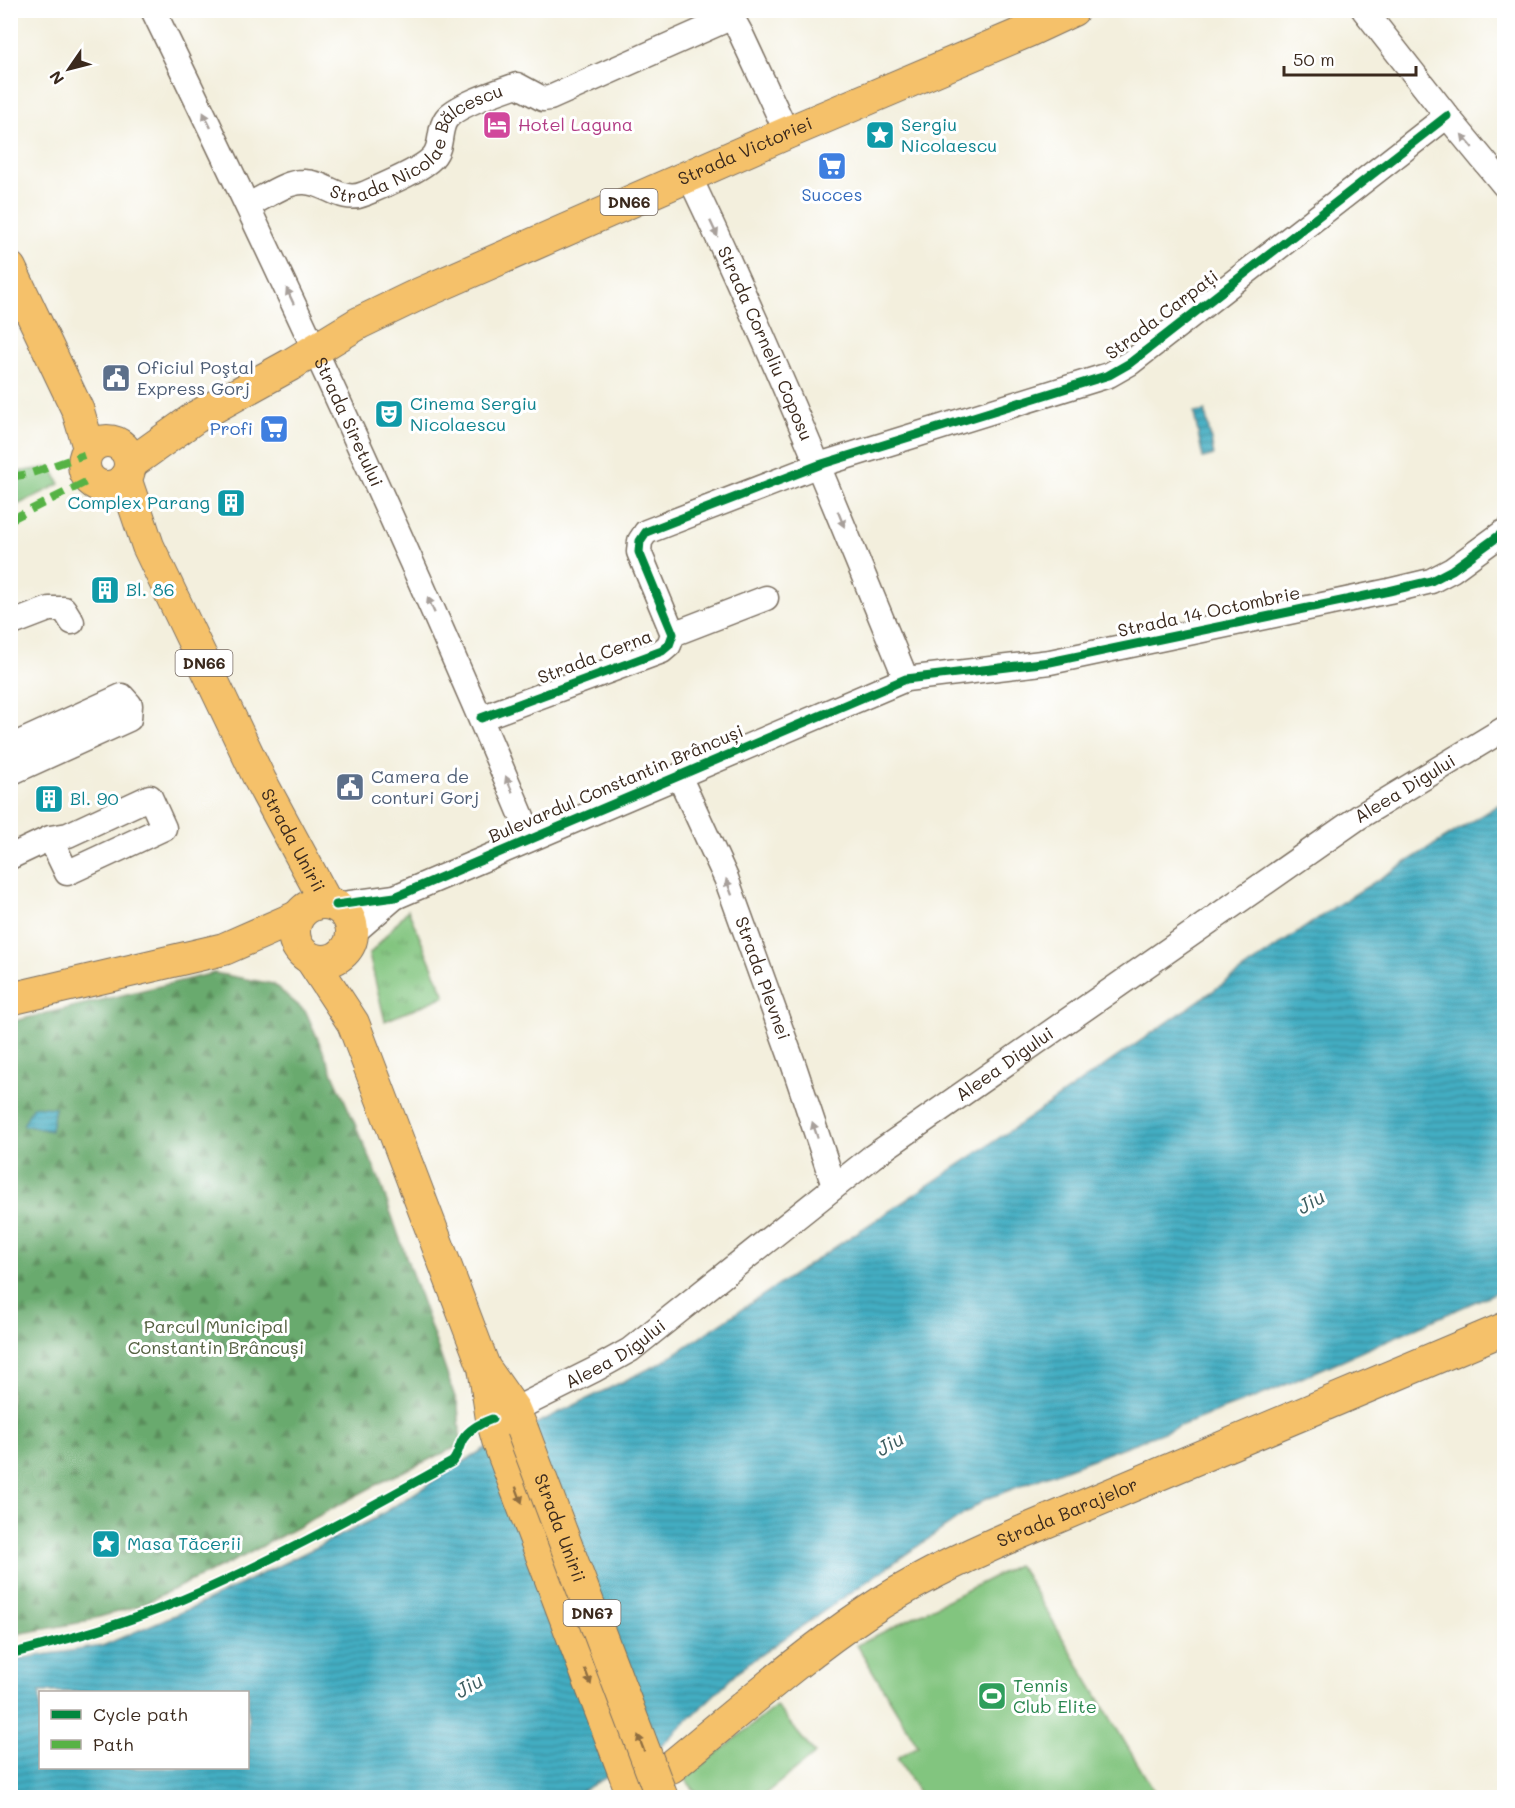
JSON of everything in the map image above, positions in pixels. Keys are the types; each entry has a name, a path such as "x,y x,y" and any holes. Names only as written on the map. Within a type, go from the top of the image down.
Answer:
{"main road":[{"name":"Strada Victoriei","path":"112,460 196,417 345,330 415,296 787,133 1018,36 1073,10"},
{"name":"Strada Unirii","path":"10,268 78,411 112,460 148,546 260,780 316,908"},
{"name":"Strada Unirii","path":"316,908 345,912 351,922 348,943 353,1023"},
{"name":"Strada Unirii","path":"316,908 293,929 294,941 353,1023 484,1367 492,1419 511,1426 662,1797"},
{"name":"Bulevardul Constantin Brâncuși","path":"10,999 224,949 316,908"},
{"path":"306,955 322,962 334,959 348,943"},
{"name":"Bulevardul Constantin Brâncuși","path":"224,949 306,955"},
{"name":"Strada Barajelor","path":"671,1767 817,1647 891,1597 946,1566 1504,1329"},
{"name":"Strada Unirii","path":"511,1426 634,1797"}],"street":[{"name":"Strada Siretului","path":"153,10 333,387 481,718 531,838"},
{"path":"1364,10 1504,185"},
{"name":"Strada Nicolae Bălcescu","path":"248,205 290,184 302,182 311,183 346,197 360,196 420,167 433,158 440,144 446,118 456,110 517,85 543,99 550,98 728,19 735,23 740,32 787,133"},
{"name":"Strada Carpați","path":"819,465 1109,375 1130,363 1447,116"},
{"name":"Strada Corneliu Coposu","path":"689,176 746,297 819,465 906,679"},
{"name":"Strada Cerna","path":"481,718 662,651 669,645 673,634 639,552 640,541 646,532 819,465"},
{"name":"Strada 14 Octombrie","path":"906,679 1050,662 1420,583 1452,570 1504,532"},
{"path":"673,634 766,598"},
{"path":"10,624 49,609 64,609 72,622"},
{"name":"Bulevardul Constantin Brâncuși","path":"316,908 396,897 906,679"},
{"path":"10,747 122,696 130,705 129,719 10,774"},
{"name":"Aleea Digului","path":"511,1426 594,1370 630,1350 834,1186 890,1144 1359,817 1504,729"},
{"name":"Strada Plevnei","path":"679,776 726,878 793,1063 834,1186"},
{"path":"10,857 50,838"},
{"name":"Bulevardul Constantin Brâncuși","path":"348,943 396,897"}],"green space":[{"path":"51,467 60,484 11,508 11,473"},
{"path":"408,910 445,996 385,1021 369,955"},
{"name":"Parcul Municipal Constantin Brâncuși","path":"214,973 273,984 306,1012 379,1179 458,1406 461,1445 387,1479 244,1556 138,1606 78,1623 11,1635 10,1022"},
{"name":"Tennis Club Elite","path":"1017,1565 1157,1796 1154,1798 921,1797 897,1758 918,1746 857,1645"},
{"path":"776,1706 815,1754 761,1797 700,1797 685,1779"}],"water":[{"path":"1205,411 1214,455 1203,458 1194,413"},
{"name":"Jiu","path":"1504,803 1504,1289 1267,1393 986,1499 743,1667 659,1748 571,1797 11,1798 11,1660 102,1646 198,1605 374,1519 484,1449 661,1363 1017,1126 1336,906"},
{"path":"33,1106 55,1108 51,1131 23,1125"}],"marked path":[{"path":"10,477 29,474 84,455"},
{"path":"10,520 90,480"}],"cycle path":[{"path":"481,718 662,651 669,645 673,634 639,552 640,541 646,532 819,465 1109,375 1130,363 1447,116"},
{"path":"336,905 395,897 906,679 1050,662 1431,581 1452,570 1504,532"},
{"path":"10,1654 141,1616 253,1567 320,1534 452,1462 466,1435 492,1419"}],"place":[{"name":"Hotel Laguna","path":"497,125"},
{"name":"Sergiu Nicolaescu","path":"880,135"},
{"name":"Succes","path":"832,166"},
{"name":"Oficiul Poştal Express Gorj","path":"116,378"},
{"name":"Cinema Sergiu Nicolaescu","path":"389,414"},
{"name":"Profi","path":"274,429"},
{"name":"Complex Parang","path":"231,503"},
{"name":"Bl. 86","path":"105,590"},
{"name":"Camera de conturi Gorj","path":"350,787"},
{"name":"Bl. 90","path":"49,799"},
{"name":"Masa Tăcerii","path":"106,1544"},
{"name":"Tennis Club Elite","path":"992,1696"}]}
